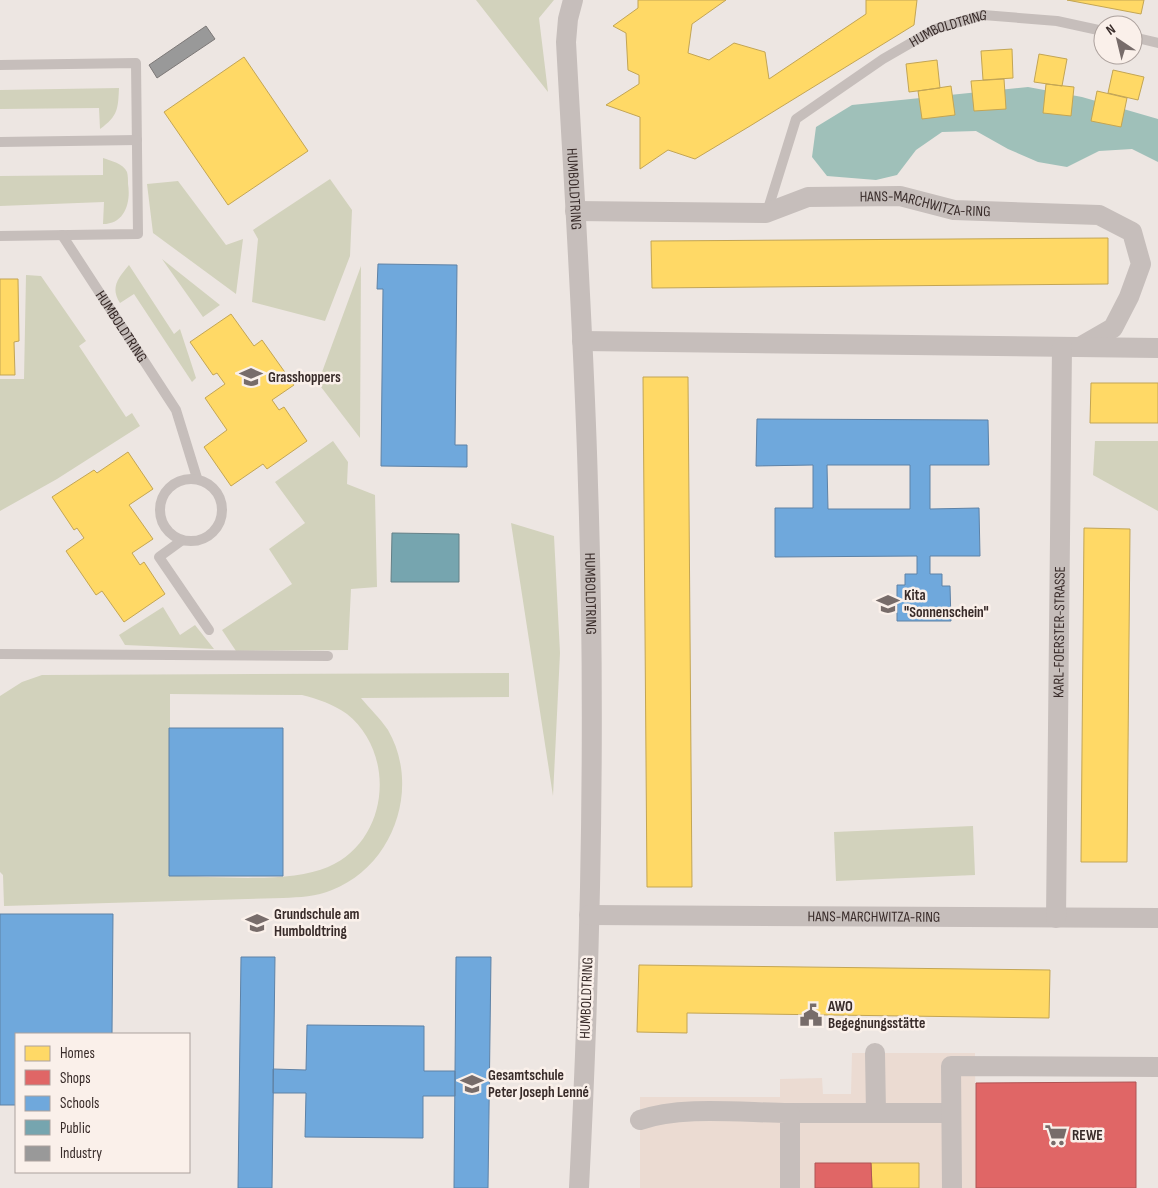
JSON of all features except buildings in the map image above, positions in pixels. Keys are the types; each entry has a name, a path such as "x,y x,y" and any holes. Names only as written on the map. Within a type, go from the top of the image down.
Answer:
{"street":[{"name":"HUMBOLDTRING","path":"573,0 566,42 582,341 591,597 589,915 579,1188"},
{"name":"HANS-MARCHWITZA-RING","path":"575,211 766,213 808,197 900,196 954,210 1099,215 1132,232 1141,264 1129,297 1113,328 1071,347"},
{"path":"582,341 1158,348"},
{"name":"KARL-FOERSTER-STRASSE","path":"1056,918 1071,347"},
{"name":"HANS-MARCHWITZA-RING","path":"589,915 1158,918"},
{"path":"875,1053 876,1113"},
{"path":"952,1188 951,1066 1158,1067"},
{"path":"640,1120 659,1114 686,1112 951,1113"},
{"path":"790,1113 790,1188"}],"lane":[{"name":"HUMBOLDTRING","path":"766,213 796,119 883,59 935,29 983,15 1057,21 1093,29"},
{"path":"1143,39 1158,42"},
{"path":"0,65 136,64 138,234 0,236"},
{"path":"0,142 137,140"},
{"name":"HUMBOLDTRING","path":"62,235 176,410 197,478"},
{"path":"181,541 165,529 158,510 164,491 180,479 197,478 216,489 223,509 217,528 201,540 181,541 159,556 209,630"},
{"path":"0,654 328,656"}],"green space":[{"path":"476,0 554,0 539,18 548,92"},
{"path":"119,88 116,112 100,129 99,108 0,109 0,90"},
{"path":"103,158 120,164 127,173 129,191 127,205 121,216 111,223 103,224 104,202 0,206 0,176 103,175"},
{"path":"330,179 352,210 350,256 325,321 252,302 258,239 253,230"},
{"path":"178,181 226,245 243,239 236,294 153,233 147,184"},
{"path":"162,259 220,305 203,317"},
{"path":"129,265 174,334 180,329 196,378 192,382 134,294 120,303 117,298 117,283"},
{"path":"361,266 360,438 318,383"},
{"path":"26,275 41,276 86,341 79,346 126,417 132,413 140,426 57,479 0,511 0,379 24,379"},
{"path":"333,441 348,462 347,484 375,495 377,587 351,589 348,650 236,651 222,630 292,584 269,549 305,523 275,482"},
{"path":"1095,441 1158,441 1158,511 1093,475"},
{"path":"511,523 554,536 560,653 553,796"},
{"path":"163,607 180,635 195,625 214,649 125,645 119,635"},
{"path":"509,673 509,697 361,698 388,730 398,752 402,776 401,799 396,822 386,844 372,863 354,879 332,890 302,897 283,898 4,906 3,875 0,872 0,696 22,682 42,675","holes":["170,694 302,695 325,702 347,714 363,731 374,751 379,773 379,796 374,818 364,838 348,855 328,867 293,876 251,878 170,876"]},
{"path":"973,826 975,875 836,881 834,832"}],"shaded area":[{"path":"852,1053 975,1053 976,1188 919,1188 918,1163 815,1163 815,1188 640,1188 640,1097 780,1097 780,1079 822,1078 823,1094 851,1094"}],"water":[{"path":"1028,87 1082,97 1158,119 1158,162 1132,149 1099,151 1067,167 1038,162 1008,149 976,131 942,132 916,150 897,175 876,180 827,176 812,157 816,127 852,105"}],"place":[{"name":"Grasshoppers","path":"251,377"},
{"name":"Kita \"Sonnenschein\"","path":"888,604"},
{"name":"Grundschule am Humboldtring","path":"257,923"},
{"name":"AWO Begegnungsstätte","path":"811,1015"},
{"name":"Gesamtschule Peter Joseph Lenné","path":"472,1084"},
{"name":"REWE","path":"1056,1135"}]}
